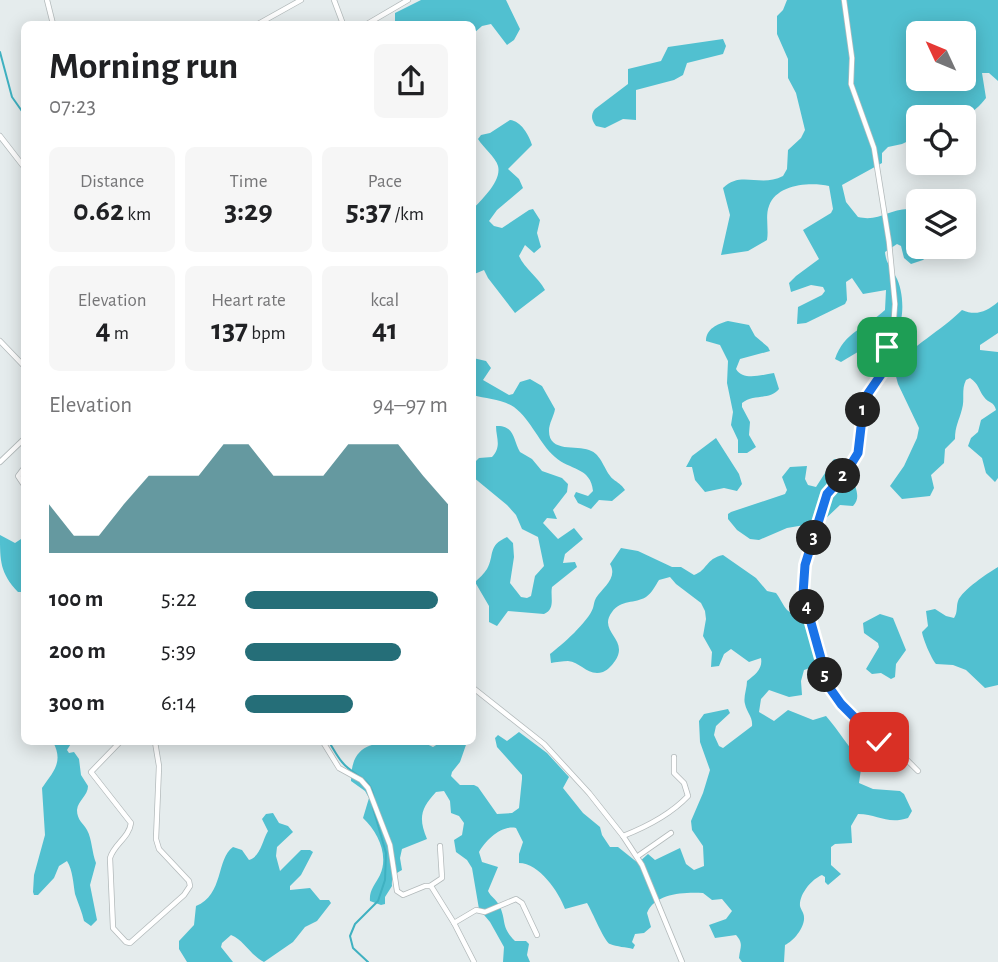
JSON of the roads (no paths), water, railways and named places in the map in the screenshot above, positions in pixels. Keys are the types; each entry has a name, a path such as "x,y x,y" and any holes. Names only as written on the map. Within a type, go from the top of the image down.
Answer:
{"street":[{"path":"47,0 52,21"},
{"path":"263,21 301,0"},
{"path":"334,0 342,21"},
{"path":"372,21 408,0"},
{"path":"844,0 852,58 850,84 873,148 889,242 895,304 894,318 888,335 889,363 867,395 856,457 827,494 805,565 803,594 825,678 833,695 879,742 894,754 906,759 918,771"},
{"path":"0,136 21,163"},
{"path":"0,341 21,363"},
{"path":"0,462 21,442"},
{"path":"476,690 544,744 589,793 623,836 638,856 682,962"},
{"path":"117,745 91,772 131,823 130,830 110,858 113,928 130,943 184,895 190,886 190,881 159,849 156,839 159,766 156,745"},
{"path":"325,745 335,764 369,788 390,845 396,869 397,891 403,895 430,886 442,878 440,846"},
{"path":"623,836 644,827 688,796 687,788 674,772 674,757"},
{"path":"638,856 671,833"},
{"path":"430,886 454,923 474,962"},
{"path":"454,923 476,910 485,912 516,899 523,905 537,935"}],"waterway":[{"path":"0,52 12,97 21,110"},
{"path":"331,745 342,762 370,786 374,799"},
{"path":"368,962 353,948 350,936 355,924 378,901 385,880 386,853 373,808"}]}
